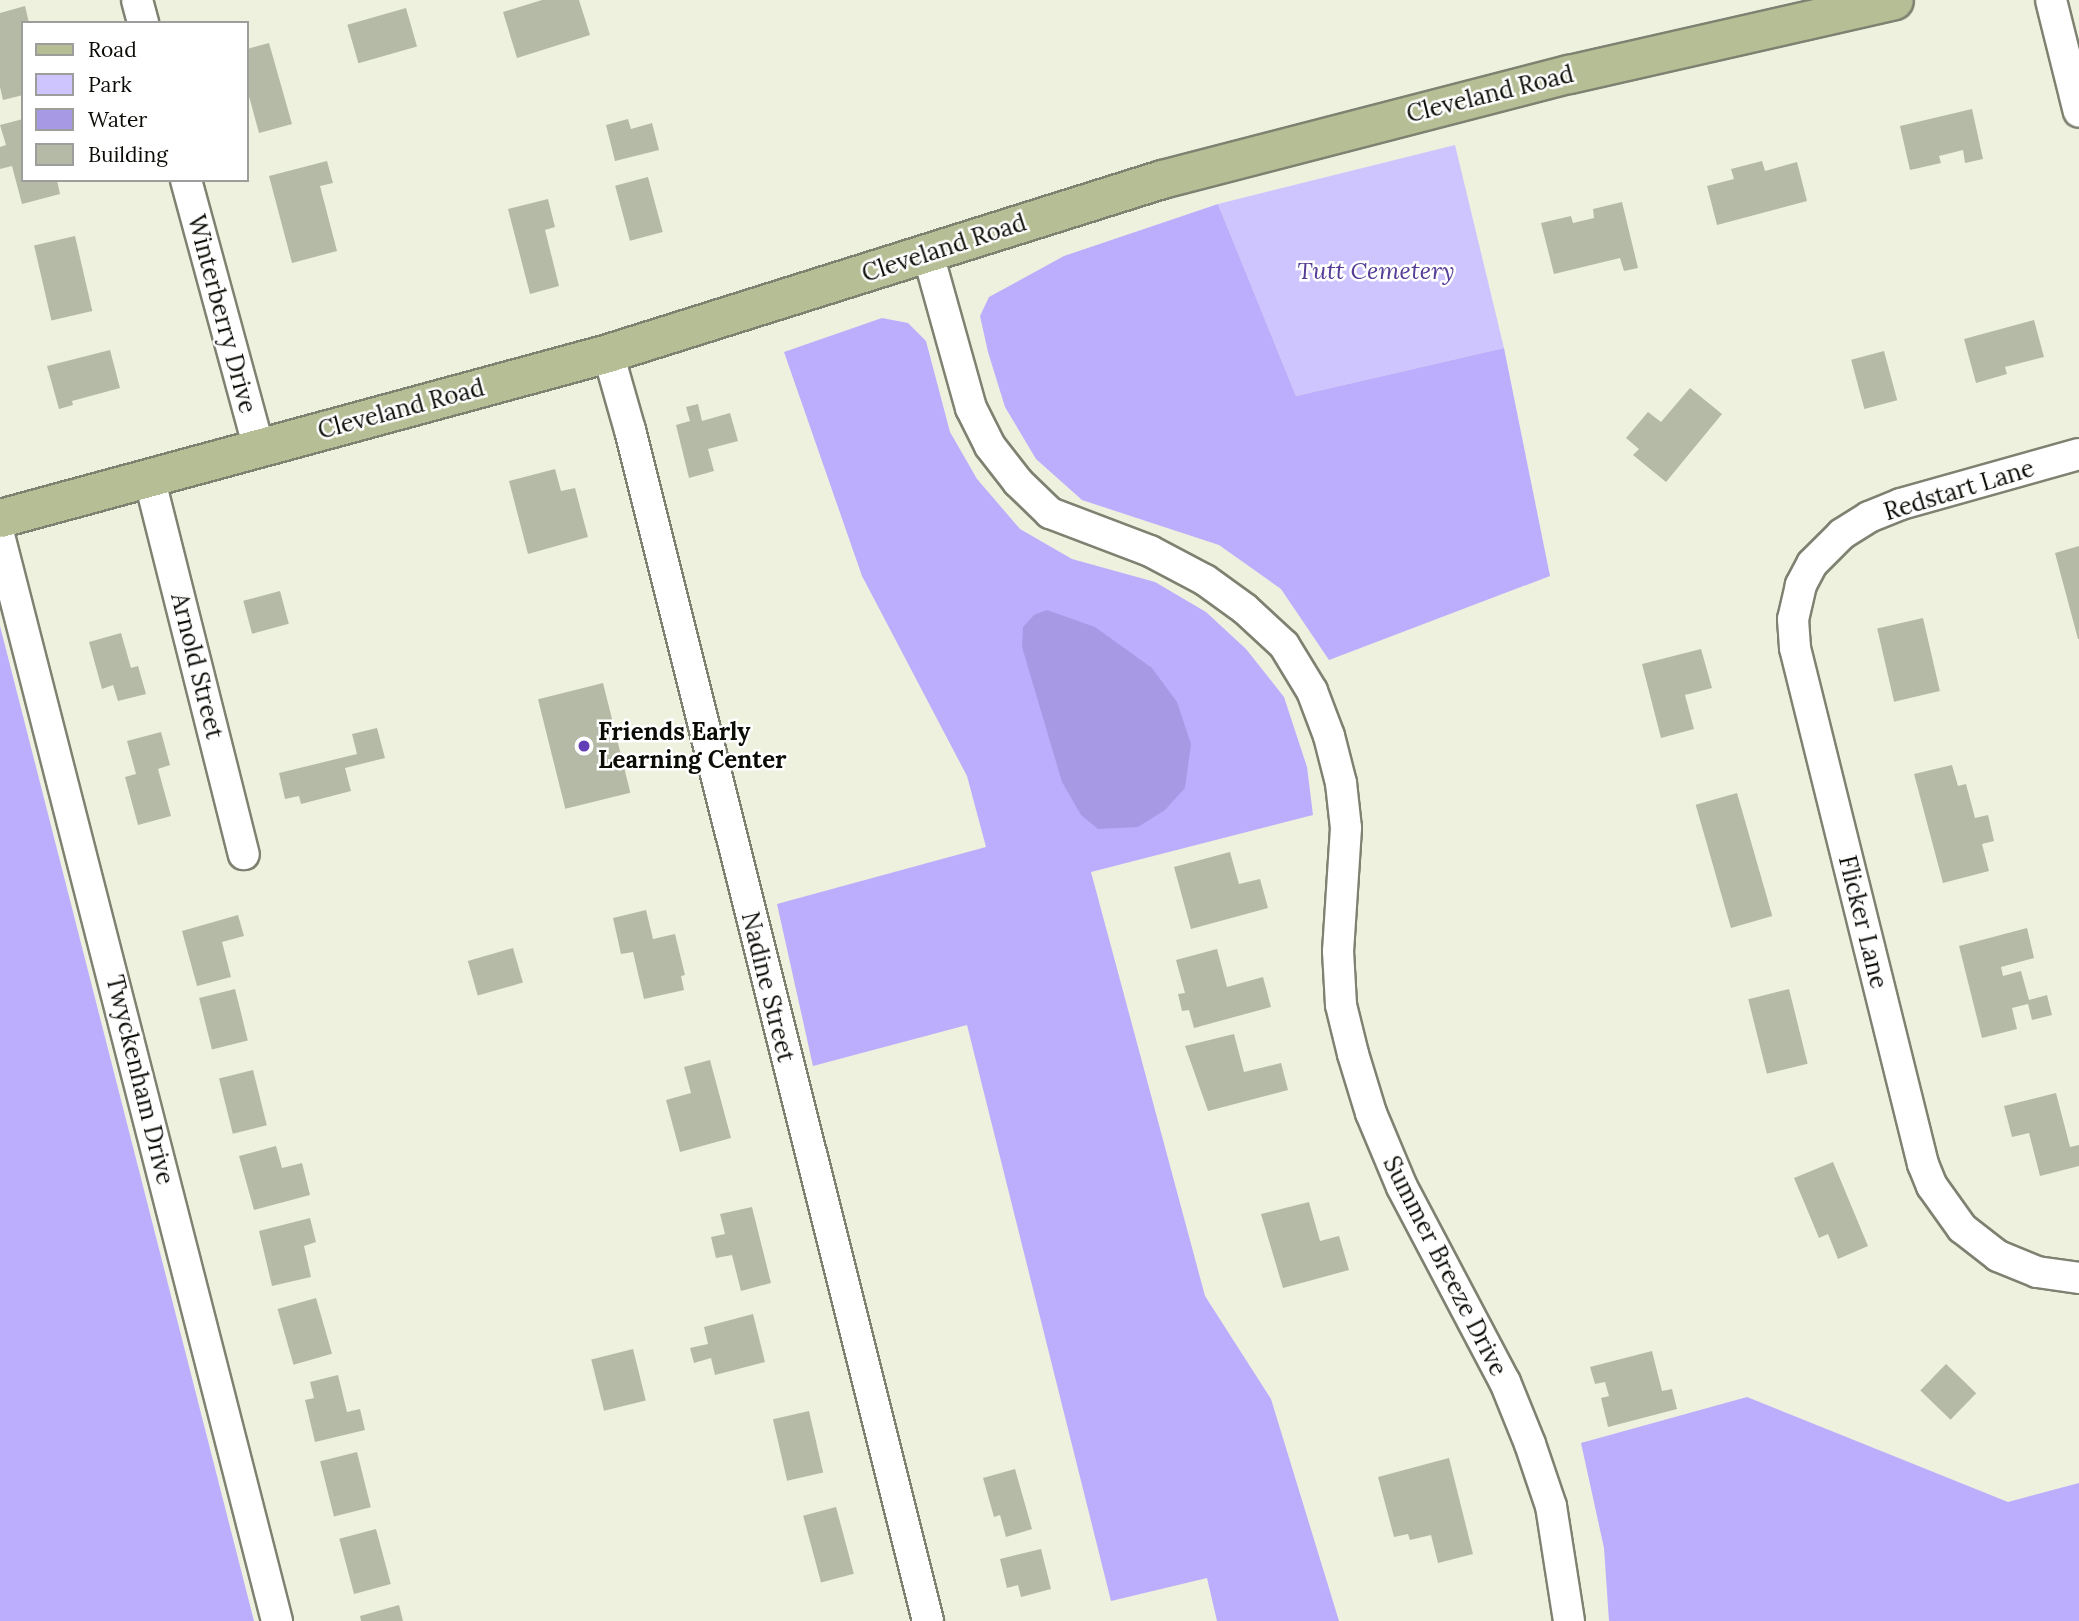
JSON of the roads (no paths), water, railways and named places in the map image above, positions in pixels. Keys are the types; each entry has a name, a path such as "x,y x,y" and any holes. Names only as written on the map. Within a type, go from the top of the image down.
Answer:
{"main road":[{"name":"Cleveland Road","path":"0,517 608,353 1162,179 1690,45 1894,0"}],"street":[{"path":"137,0 142,21"},
{"path":"2051,0 2079,112"},
{"name":"Winterberry Drive","path":"187,182 259,448"},
{"name":"Summer Breeze Drive","path":"928,254 971,408 990,446 1018,482 1050,513 1150,551 1225,594 1284,645 1312,691 1329,736 1341,783 1345,817 1338,951 1341,1005 1353,1054 1371,1113 1402,1188 1505,1382 1530,1444 1551,1506 1569,1621"},
{"name":"Nadine Street","path":"608,353 630,430 928,1621"},
{"name":"Redstart Lane","path":"1812,564 1842,534 1869,517 1901,504 2079,454"},
{"name":"Arnold Street","path":"149,477 244,854"},
{"name":"Twyckenham Drive","path":"0,539 277,1621"},
{"name":"Flicker Lane","path":"1812,564 1801,585 1795,607 1795,648 1923,1164 1945,1207 1962,1228 1998,1256 2038,1272 2079,1278"}],"water":[{"path":"1047,610 1095,627 1152,668 1177,702 1191,744 1185,788 1165,810 1138,827 1098,829 1081,815 1062,782 1022,647 1023,627 1034,615"}],"place":[{"name":"Friends Early Learning Center","path":"584,746"}],"park label":[{"name":"Tutt Cemetery","path":"1376,271"}]}
